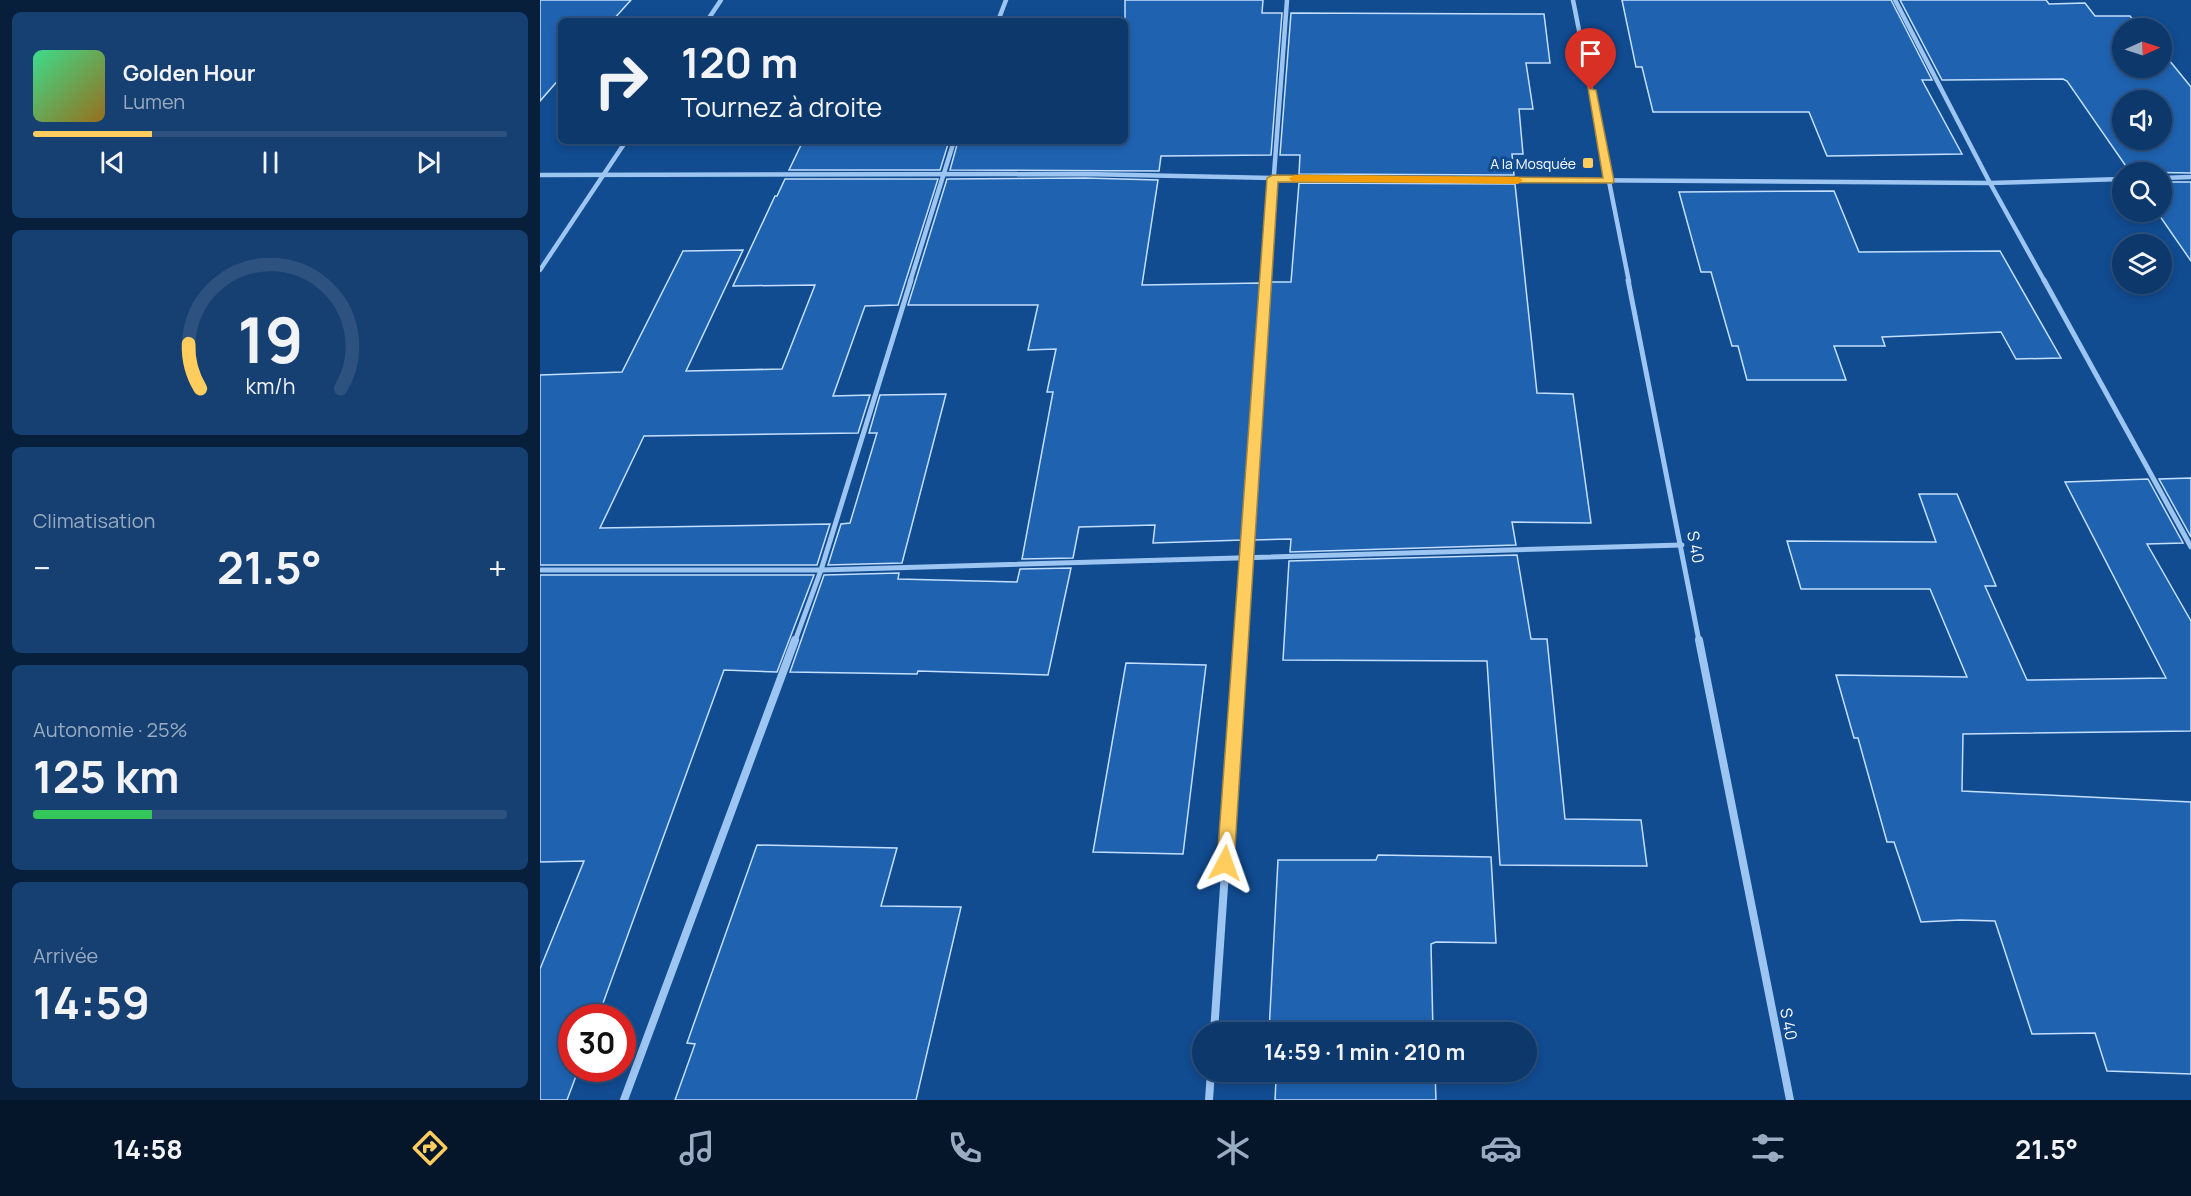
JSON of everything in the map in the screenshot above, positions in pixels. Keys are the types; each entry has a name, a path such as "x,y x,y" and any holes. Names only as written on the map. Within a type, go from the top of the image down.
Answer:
{"street":[{"path":"709,18 721,0"},
{"path":"999,18 1006,0"},
{"path":"1215,1022 1287,0"},
{"name":"S 40","path":"1573,0 1790,1100"},
{"path":"1895,0 1990,183 2191,547"},
{"path":"540,270 624,144"},
{"path":"624,1100 821,570 953,144"},
{"path":"540,176 943,173 1273,178 1990,183 2112,179"},
{"path":"2172,178 2191,177"},
{"path":"540,570 821,570 1682,544"},
{"path":"1209,1100 1210,1082"}],"building":[{"path":"540,0 631,0 615,18 558,18 558,80 540,101"},
{"path":"1125,0 1263,0 1262,13 1282,13 1271,155 1161,156 1159,171 950,170 957,144 1128,144 1128,18 1125,18"},
{"path":"1622,0 1891,0 1932,80 1922,80 1962,154 1827,156 1809,112 1653,112 1642,67 1636,67"},
{"path":"1900,0 2046,0 2049,4 2085,3 2095,16 2130,16 2132,18 2112,18 2112,78 2172,78 2172,64 2191,87 2191,173 2172,173 2172,162 2123,162 2115,150 2172,150 2172,90 2112,90 2112,146 2067,81 2063,79 1942,80"},
{"path":"1291,13 1544,14 1550,63 1526,63 1533,109 1519,109 1523,154 1512,154 1514,175 1299,174 1300,155 1280,155"},
{"path":"802,144 948,144 940,170 789,170"},
{"path":"785,179 938,179 898,305 865,306 833,396 870,395 858,433 644,436 600,528 830,524 817,565 540,565 540,375 622,372 683,251 743,250 686,371 782,369 815,285 733,286"},
{"path":"947,179 1158,180 1142,285 1261,283 1243,540 1153,543 1155,525 1079,527 1073,558 1022,559 1053,392 1047,392 1056,349 1028,350 1038,305 908,305"},
{"path":"2172,182 2191,182 2191,261 2164,222 2172,222"},
{"path":"1299,183 1515,184 1537,393 1573,394 1591,523 1512,522 1516,545 1290,552 1291,539 1253,540 1271,282 1291,282"},
{"path":"1834,191 1859,252 2000,251 2061,358 2016,359 2001,332 1882,337 1885,346 1834,346 1846,380 1747,380 1738,346 1732,346 1711,272 1701,272 1679,192"},
{"path":"946,394 902,563 828,565 841,524 850,523 877,433 869,433 880,395"},
{"path":"2191,478 2191,537 2159,479"},
{"path":"2148,479 2183,543 2147,544 2191,621 2191,731 1963,734 1962,791 2191,802 2191,1074 2107,1071 2095,1033 2032,1034 1995,921 1921,922 1894,842 1887,842 1858,738 1854,738 1836,675 1967,677 1930,589 1801,589 1787,541 1936,542 1919,494 1957,494 1996,586 1985,586 2027,680 2166,678 2065,482"},
{"path":"1517,555 1531,639 1547,639 1565,819 1641,820 1647,866 1500,865 1487,661 1283,660 1289,561"},
{"path":"1071,568 1048,675 918,671 917,674 790,672 824,575 899,573 898,579 1017,582 1020,569"},
{"path":"540,575 814,575 777,672 724,670 603,1004 558,1004 558,1082 574,1082 567,1100 540,1100 540,969 584,861 540,862"},
{"path":"1126,663 1206,665 1183,854 1093,852"},
{"path":"757,845 897,848 881,906 961,907 916,1100 675,1100 695,1044 687,1043"},
{"path":"1378,855 1491,857 1496,943 1436,942 1431,944 1433,1022 1270,1022 1278,860 1376,860"},
{"path":"1276,1082 1435,1082 1436,1100 1275,1100"}],"slow traffic":[{"path":"1295,178 1518,180"}],"place":[{"name":"A la Mosquée","path":"1588,163"}],"route":[{"path":"1225,863 1273,178 1609,181 1591,90"}]}
